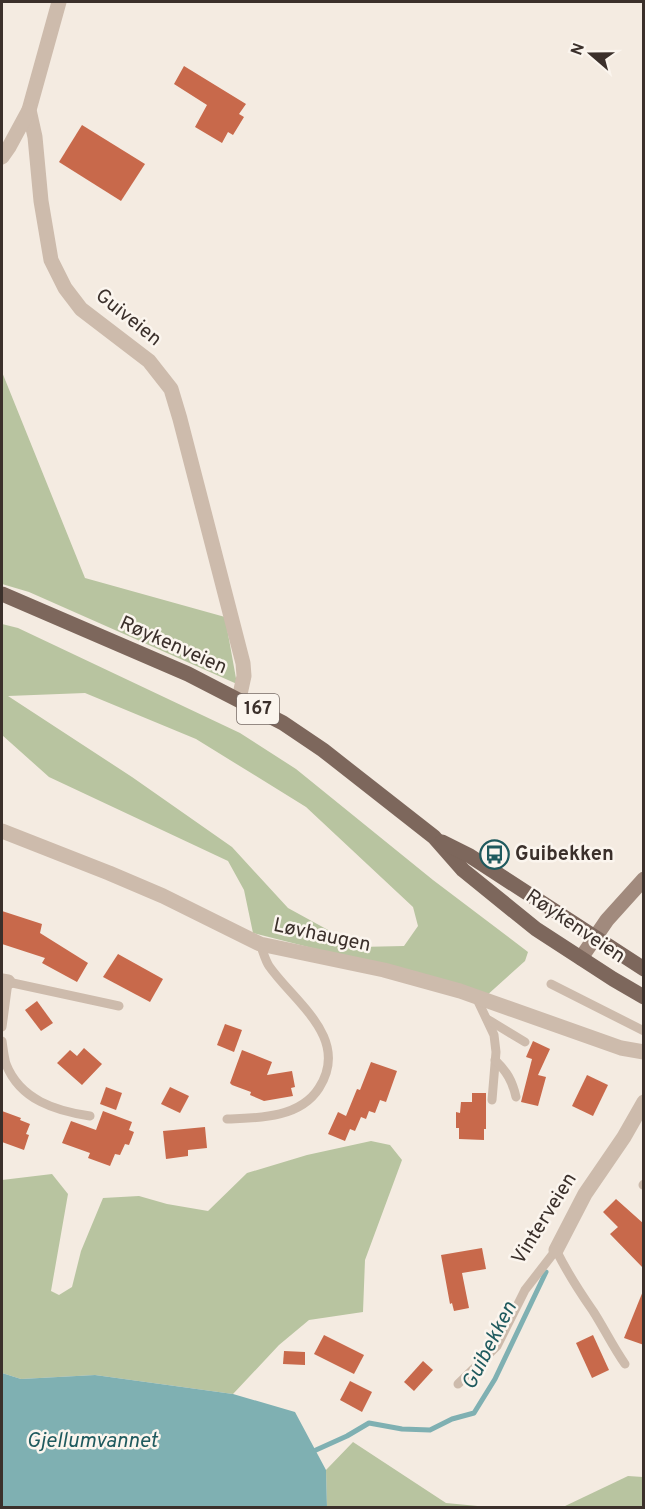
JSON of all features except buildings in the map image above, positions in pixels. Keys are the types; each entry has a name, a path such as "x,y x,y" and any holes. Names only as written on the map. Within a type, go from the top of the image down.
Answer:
{"main road":[{"name":"Røykenveien","path":"2,594 188,674 283,723 323,750 434,837 470,856 594,939 644,969"},
{"name":"Røykenveien","path":"434,837 463,870 494,897 536,929 644,997"},
{"path":"580,958 644,879"}],"street":[{"name":"Guiveien","path":"59,2 29,110 35,137 41,201 51,260 65,288 81,309 149,360 171,389 243,663 244,676 239,699"},
{"path":"2,157 29,110"},
{"name":"Løvhaugen","path":"2,831 163,896 260,944 384,970 476,997 621,1048 644,1052"},
{"name":"Vinterveien","path":"556,1250 585,1194 624,1137 644,1102"}],"lane":[{"path":"227,1119 263,1118 294,1110 314,1095 327,1076 328,1050 325,1036 307,1009 267,964 260,944"},
{"path":"2,1027 5,981 119,1006"},
{"path":"550,984 644,1031"},
{"path":"476,997 494,1035 492,1100"},
{"path":"487,1019 525,1042"},
{"path":"2,1041 6,1065 22,1090 47,1106 90,1116"},
{"path":"495,1060 507,1071 516,1096"},
{"path":"556,1250 572,1282 625,1364"},
{"name":"Vinterveien","path":"458,1384 497,1346 525,1290 556,1250"}],"green space":[{"path":"2,372 85,578 225,617 237,684 29,592 2,584"},
{"path":"2,624 18,628 240,733 296,769 433,880 528,952 525,961 485,997 383,966 253,933 244,890 228,861 49,777 2,735","holes":["85,693 196,739 306,807 413,907 418,926 404,946 359,947 288,908 232,847 132,777 8,696"]},
{"path":"371,1141 390,1145 402,1160 365,1260 363,1312 309,1320 279,1345 233,1394 95,1375 21,1379 2,1373 2,1180 52,1174 68,1194 51,1291 59,1295 72,1287 81,1251 103,1198 139,1196 167,1204 208,1211 247,1173 307,1155"},
{"path":"353,1442 446,1503 488,1507 327,1507 326,1470"},
{"path":"628,1476 643,1477 643,1507 563,1507"}],"water":[{"name":"Gjellumvannet","path":"2,1373 21,1379 95,1375 233,1394 295,1412 326,1470 327,1507 2,1507"}],"waterway":[{"name":"Guibekken","path":"316,1450 369,1423 402,1429 430,1430 452,1419 474,1413 495,1379 546,1272"}],"place":[{"name":"Guibekken","path":"494,855"}]}
